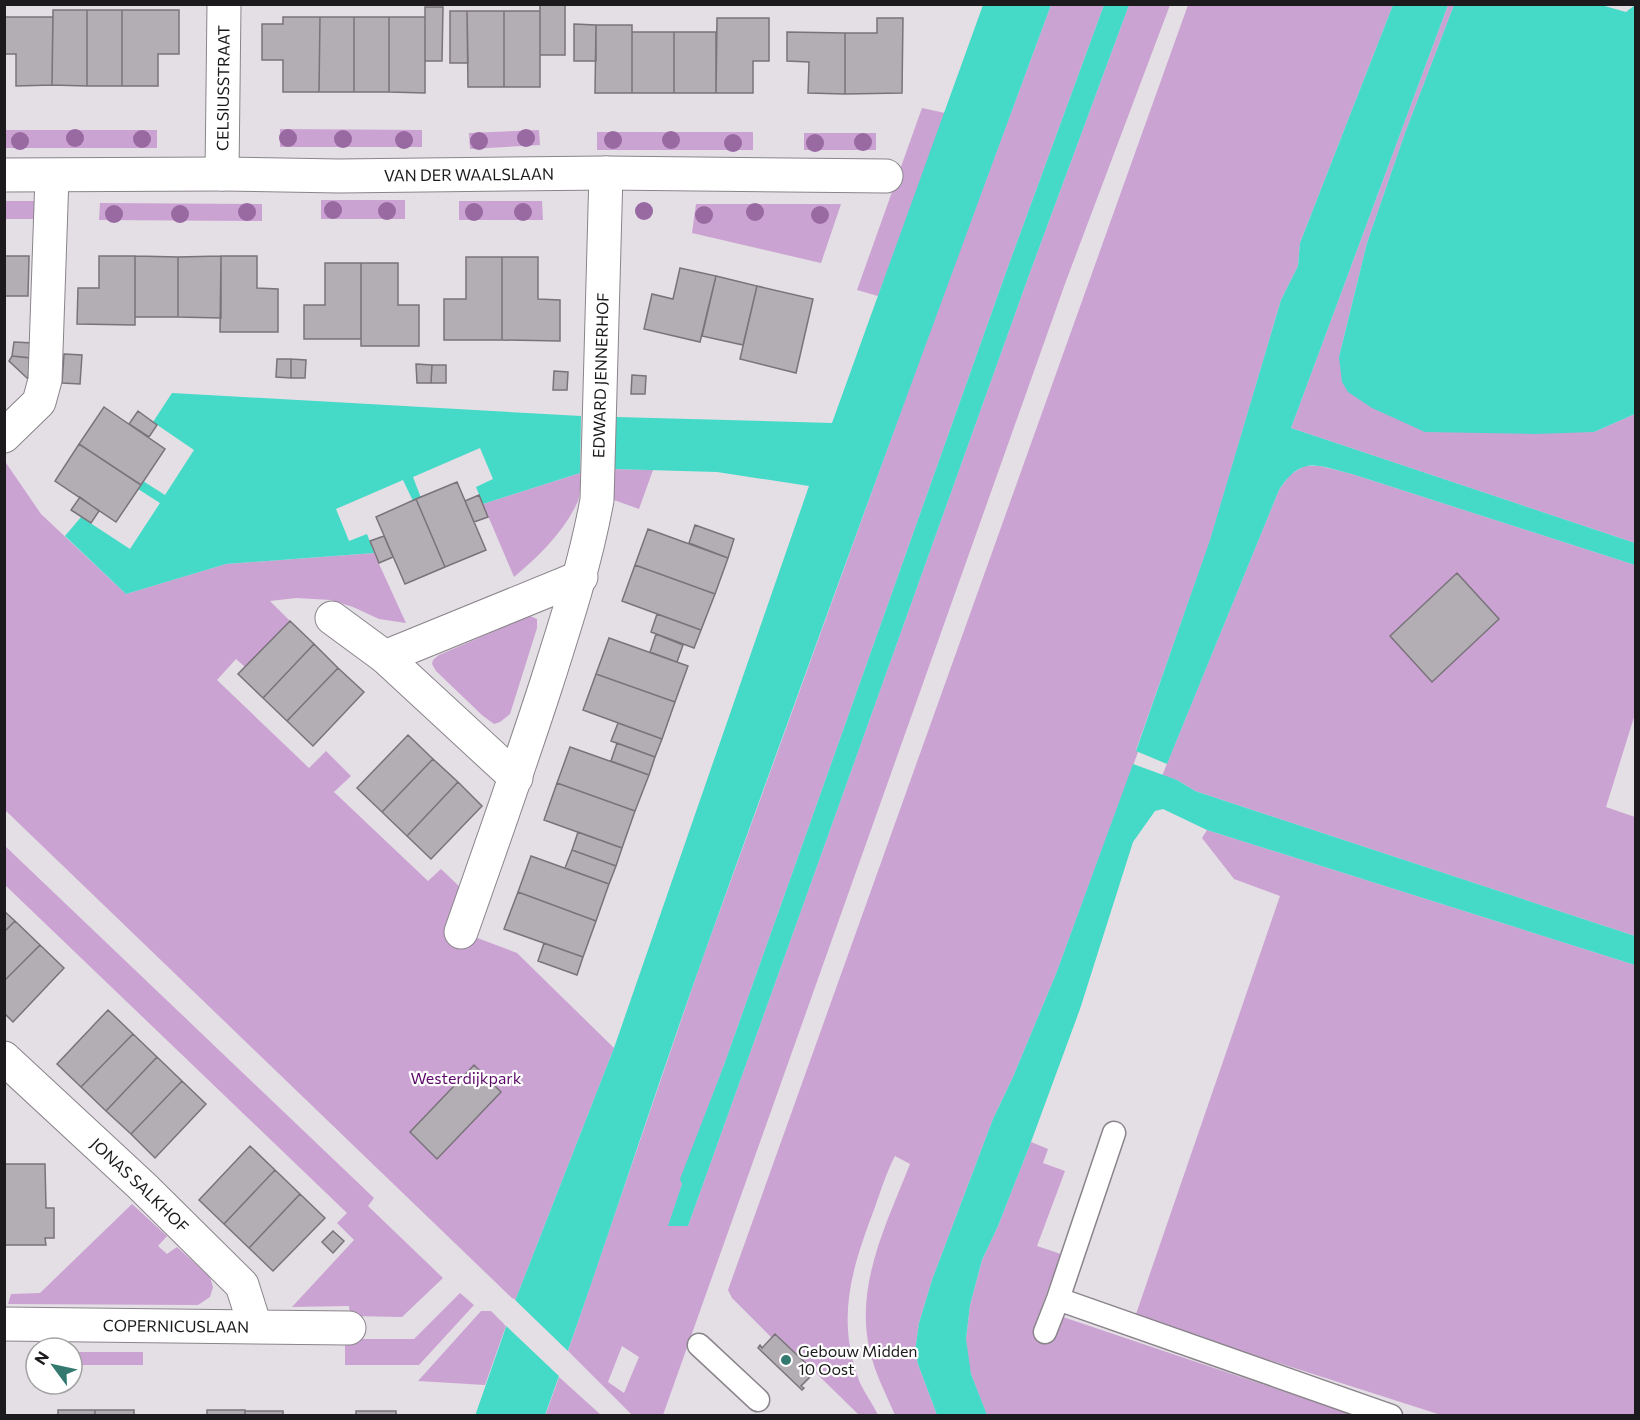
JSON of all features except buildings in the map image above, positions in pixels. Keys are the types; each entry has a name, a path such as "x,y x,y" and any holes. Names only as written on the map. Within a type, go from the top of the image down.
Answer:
{"street":[{"name":"CELSIUSSTRAAT","path":"222,174 224,4"},
{"name":"VAN DER WAALSLAAN","path":"4,175 339,176 606,173 886,176"},
{"name":"EDWARD JENNERHOF","path":"461,932 516,778 581,577 597,500 606,173"},
{"path":"4,436 39,402 45,380 52,176"},
{"path":"385,657 581,577"},
{"path":"332,618 385,657 516,778"},
{"name":"JONAS SALKHOF","path":"4,1058 142,1186 242,1285 255,1326"},
{"name":"COPERNICUSLAAN","path":"4,1324 349,1328"}],"lane":[{"path":"1046,1332 1114,1133"},
{"path":"1058,1299 1391,1416"},
{"path":"699,1345 758,1400"}],"green space":[{"path":"1051,5 1104,5 1009,264 724,1065 681,1179 682,1184 669,1226 688,1226 1029,275 1129,5 1170,5 1066,281 663,1415 632,1415 568,1351 698,971","holes":["622,1346 639,1357 624,1393 608,1382"]},
{"path":"1188,5 1393,5 1300,243 1298,266 1281,300 1210,541 1136,750 1138,752 1056,974 993,1119 932,1280 919,1323 915,1351 937,1415 895,1415 872,1359 866,1327 866,1303 875,1255 910,1164 895,1156 859,1251 850,1294 849,1337 853,1359 860,1383 878,1415 859,1415 776,1334 772,1338 732,1298 728,1290"},
{"path":"1448,5 1454,5 1405,133 1367,243 1339,357 1594,432 1635,414 1635,543 1291,428"},
{"path":"922,108 945,113 878,296 857,290"},
{"path":"280,129 422,130 422,147 280,147"},
{"path":"5,130 157,130 157,148 5,148"},
{"path":"539,130 540,145 470,149 469,133"},
{"path":"597,132 753,132 753,150 597,150"},
{"path":"804,133 876,133 876,150 804,150"},
{"path":"321,200 405,200 405,219 321,219"},
{"path":"4,201 41,201 41,219 5,219"},
{"path":"459,201 542,201 543,220 459,220"},
{"path":"100,203 262,204 262,221 99,220"},
{"path":"696,204 841,204 821,263 692,233"},
{"name":"Westerdijkpark","path":"4,460 41,514 126,594 226,564 374,553 406,623 379,619 331,600 296,598 270,601 290,621 245,667 236,659 217,680 309,768 326,751 351,776 334,792 428,881 441,869 462,889 448,927 517,953 614,1048 515,1301 5,810"},
{"path":"1304,466 1320,466 1352,474 1635,565 1635,714 1606,807 1635,817 1635,936 1195,791 1177,780 1162,776 1279,490 1290,475"},
{"path":"614,469 653,470 639,509 614,500"},
{"path":"580,473 579,498 573,512 541,552 514,577 483,504"},
{"path":"530,616 537,619 537,628 510,714 494,724 436,671 432,664 433,660 439,655"},
{"path":"1207,830 1635,965 1635,1415 1441,1415 1135,1317 1280,896 1234,879 1202,838"},
{"path":"4,845 374,1198 368,1206 443,1278 402,1317 350,1316 349,1306 292,1307 354,1240 337,1223 347,1213 5,885"},
{"path":"1031,1142 1048,1149 1043,1163 1065,1171 1037,1246 1061,1254 1033,1331 1050,1337 1053,1342 1063,1317 1354,1415 987,1416 967,1357 966,1339 970,1305 982,1260"},
{"path":"132,1204 167,1236 158,1246 167,1254 177,1247 210,1277 213,1287 210,1297 198,1305 8,1304 11,1294 40,1293"},
{"path":"460,1293 474,1305 419,1365 345,1365 345,1339 414,1339"},
{"path":"481,1311 491,1311 506,1326 485,1385 418,1381"},
{"path":"84,1352 143,1352 143,1365 84,1365"},
{"path":"559,1377 601,1415 545,1416"}],"shaded area":[{"path":"983,5 1051,5 697,974 545,1415 475,1416 515,1301 614,1048 809,486 717,472 614,469 616,417 832,423"},
{"path":"1104,5 1129,5 1029,275 688,1226 668,1226 682,1184 680,1179 724,1065 1009,264"},
{"path":"1393,5 1448,5 1291,428 1635,543 1635,565 1352,474 1319,466 1303,467 1295,471 1279,490 1167,764 1136,751 1210,540 1281,300 1298,266 1300,243"},
{"path":"1454,5 1601,5 1626,12 1635,5 1635,414 1594,432 1535,434 1425,432 1372,408 1348,392 1342,382 1339,357 1367,243 1405,133"},
{"path":"172,393 581,416 580,473 483,504 476,487 493,479 480,448 413,477 421,498 413,501 403,480 336,509 349,541 367,534 374,553 226,564 126,594 65,536 81,517 130,549 160,503 138,489 143,481 165,495 194,450 153,422"},
{"path":"1133,764 1177,780 1195,791 1635,936 1635,965 1207,830 1163,809 1155,811 1133,842 1080,1009 1031,1142 982,1260 970,1305 966,1339 971,1374 987,1415 937,1415 915,1351 919,1323 932,1280 993,1119 1056,974"}],"pier":[{"path":"513,1298 571,1354 562,1379 504,1324"}],"place":[{"name":"Gebouw Midden 10 Oost","path":"786,1360"}]}
